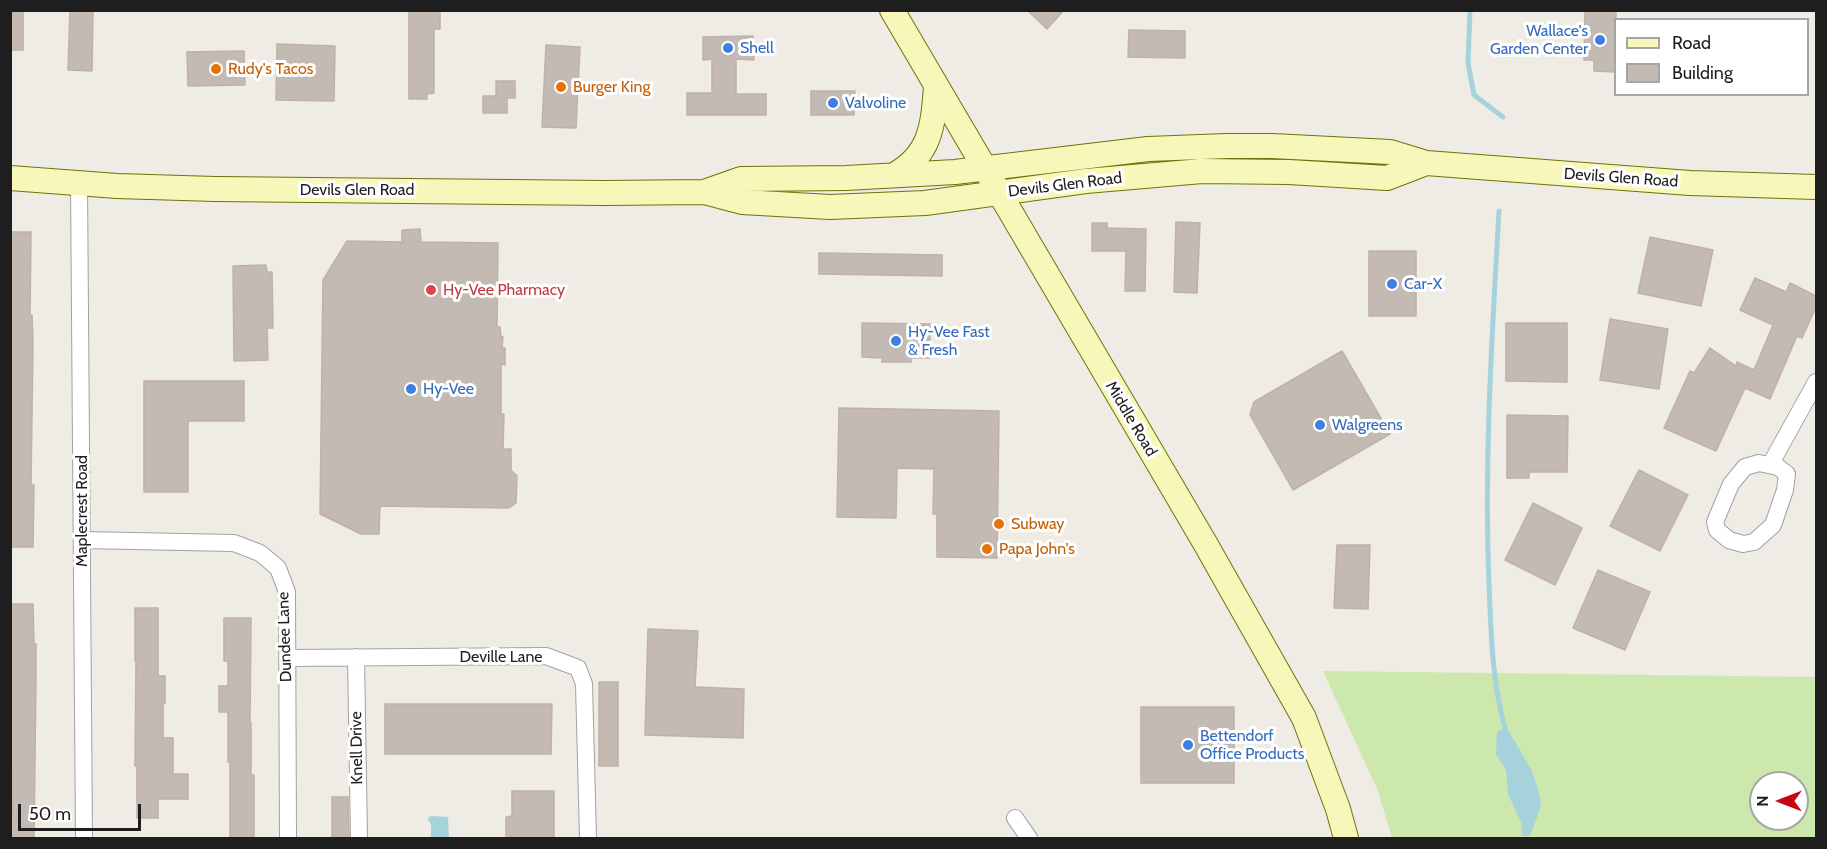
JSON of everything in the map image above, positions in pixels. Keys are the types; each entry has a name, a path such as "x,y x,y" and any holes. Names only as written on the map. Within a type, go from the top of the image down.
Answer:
{"main road":[{"name":"Middle Road","path":"892,10 1305,718 1338,809 1346,838"},
{"path":"894,175 905,169 921,153 929,136 934,116 936,87"},
{"name":"Devils Glen Road","path":"704,192 741,179 846,178 955,172 1148,149 1227,146 1390,152 1426,163 1690,183 1816,187"},
{"name":"Devils Glen Road","path":"10,178 117,186 203,189 704,192 742,202 830,207 925,203 1086,181 1202,171 1387,178 1426,163"}],"street":[{"name":"Maplecrest Road","path":"79,183 84,838"},
{"path":"1770,465 1816,382"},
{"path":"1759,463 1770,465 1778,467 1787,474 1785,490 1773,525 1754,542 1743,544 1729,540 1717,530 1715,522 1731,484 1745,467 1759,463"},
{"name":"Dundee Lane","path":"82,540 234,543 260,554 278,568 286,592 288,838"},
{"name":"Deville Lane","path":"287,658 546,656 578,668 585,684 588,838"},
{"name":"Knell Drive","path":"356,657 359,838"},
{"path":"1015,818 1029,838"}],"green space":[{"path":"1323,671 1816,677 1816,838 1392,838 1378,791"}],"water":[{"path":"1507,728 1532,771 1538,789 1541,806 1530,836 1522,836 1521,822 1508,794 1506,770 1496,754 1497,731"},
{"path":"432,816 448,817 449,838 431,838 431,824 428,820"}],"building":[{"path":"10,10 23,10 23,50 10,50"},
{"path":"70,10 93,10 92,71 68,70"},
{"path":"409,10 440,10 440,29 434,29 434,93 427,94 427,99 409,99"},
{"path":"1027,10 1064,10 1047,29"},
{"name":"Wallace's Garden Center","path":"1585,10 1616,10 1614,72 1594,71 1594,60 1584,60"},
{"path":"1129,30 1185,31 1185,58 1128,57"},
{"name":"Shell","path":"753,36 754,60 736,59 736,94 766,94 766,115 687,115 687,93 712,93 712,59 703,60 703,37"},
{"path":"277,44 335,46 334,101 276,100"},
{"name":"Burger King","path":"546,45 580,47 576,128 542,127"},
{"name":"Rudy's Tacos","path":"244,51 245,85 188,86 187,52"},
{"path":"496,81 515,81 515,98 507,98 507,113 483,113 483,96 496,96"},
{"name":"Valvoline","path":"811,91 855,91 854,115 811,115"},
{"path":"1176,222 1200,223 1197,293 1174,292"},
{"path":"1092,223 1107,223 1107,228 1146,229 1145,291 1125,291 1126,251 1092,251"},
{"name":"Hy-Vee","path":"420,229 421,242 498,243 497,327 500,327 501,337 503,337 502,348 505,348 505,365 501,364 501,414 504,414 503,449 511,449 511,470 517,476 516,503 509,508 380,506 379,534 361,534 320,514 323,280 347,241 402,242 402,230"},
{"path":"10,232 31,232 33,547 10,547"},
{"path":"1650,237 1713,250 1701,306 1638,293"},
{"name":"Car-X","path":"1369,251 1416,251 1416,316 1369,316"},
{"path":"819,253 942,255 942,276 819,274"},
{"path":"266,265 267,272 272,272 273,328 267,328 268,360 234,361 233,266"},
{"path":"1755,278 1786,292 1790,283 1816,296 1816,307 1802,338 1797,336 1770,399 1745,388 1716,451 1664,428 1690,371 1694,373 1710,348 1736,366 1737,362 1754,370 1773,325 1740,310"},
{"path":"1610,319 1668,329 1659,389 1600,380"},
{"name":"Hy-Vee Fast & Fresh","path":"862,323 930,324 930,358 911,358 911,362 882,362 882,358 862,357"},
{"path":"1506,323 1567,323 1567,382 1506,381"},
{"name":"Walgreens","path":"1342,351 1390,434 1293,490 1250,415 1254,402"},
{"path":"144,381 244,381 244,421 188,421 188,492 144,492"},
{"path":"839,408 999,411 997,558 937,557 937,514 933,514 934,469 897,468 896,518 837,517"},
{"path":"1507,415 1568,416 1567,472 1529,472 1529,478 1507,478"},
{"path":"1639,470 1688,495 1660,551 1610,526"},
{"path":"1533,503 1582,528 1555,585 1505,560"},
{"path":"1337,545 1370,545 1368,609 1334,608"},
{"path":"1598,570 1650,592 1625,650 1573,628"},
{"path":"10,604 33,604 34,644 36,644 34,838 10,838 10,814 12,814"},
{"path":"135,608 158,608 158,676 165,676 163,738 173,738 173,774 188,774 188,799 158,799 158,818 137,818"},
{"path":"224,618 251,618 250,723 251,775 254,775 254,838 230,838 228,712 219,712 219,686 228,686 228,661 224,661"},
{"path":"648,629 698,631 695,687 744,689 743,738 645,735"},
{"path":"599,682 618,682 618,766 599,766"},
{"path":"385,704 552,704 551,754 385,754"},
{"name":"Bettendorf Office Products","path":"1141,707 1234,707 1234,783 1141,783"},
{"path":"512,791 554,791 554,838 506,836 506,817 512,816"},
{"path":"332,797 348,797 349,838 332,838"}],"waterway":[{"path":"1470,10 1468,63 1474,95 1503,117"},
{"path":"1499,211 1487,490 1493,658 1501,714 1506,732"}],"place":[{"name":"Wallace's Garden Center","path":"1600,40"},
{"name":"Shell","path":"728,48"},
{"name":"Rudy's Tacos","path":"216,69"},
{"name":"Burger King","path":"561,87"},
{"name":"Valvoline","path":"833,103"},
{"name":"Car-X","path":"1392,284"},
{"name":"Hy-Vee Pharmacy","path":"431,290"},
{"name":"Hy-Vee Fast & Fresh","path":"896,341"},
{"name":"Hy-Vee","path":"411,389"},
{"name":"Walgreens","path":"1320,425"},
{"name":"Subway","path":"999,524"},
{"name":"Papa John's","path":"987,549"},
{"name":"Bettendorf Office Products","path":"1188,745"}]}
